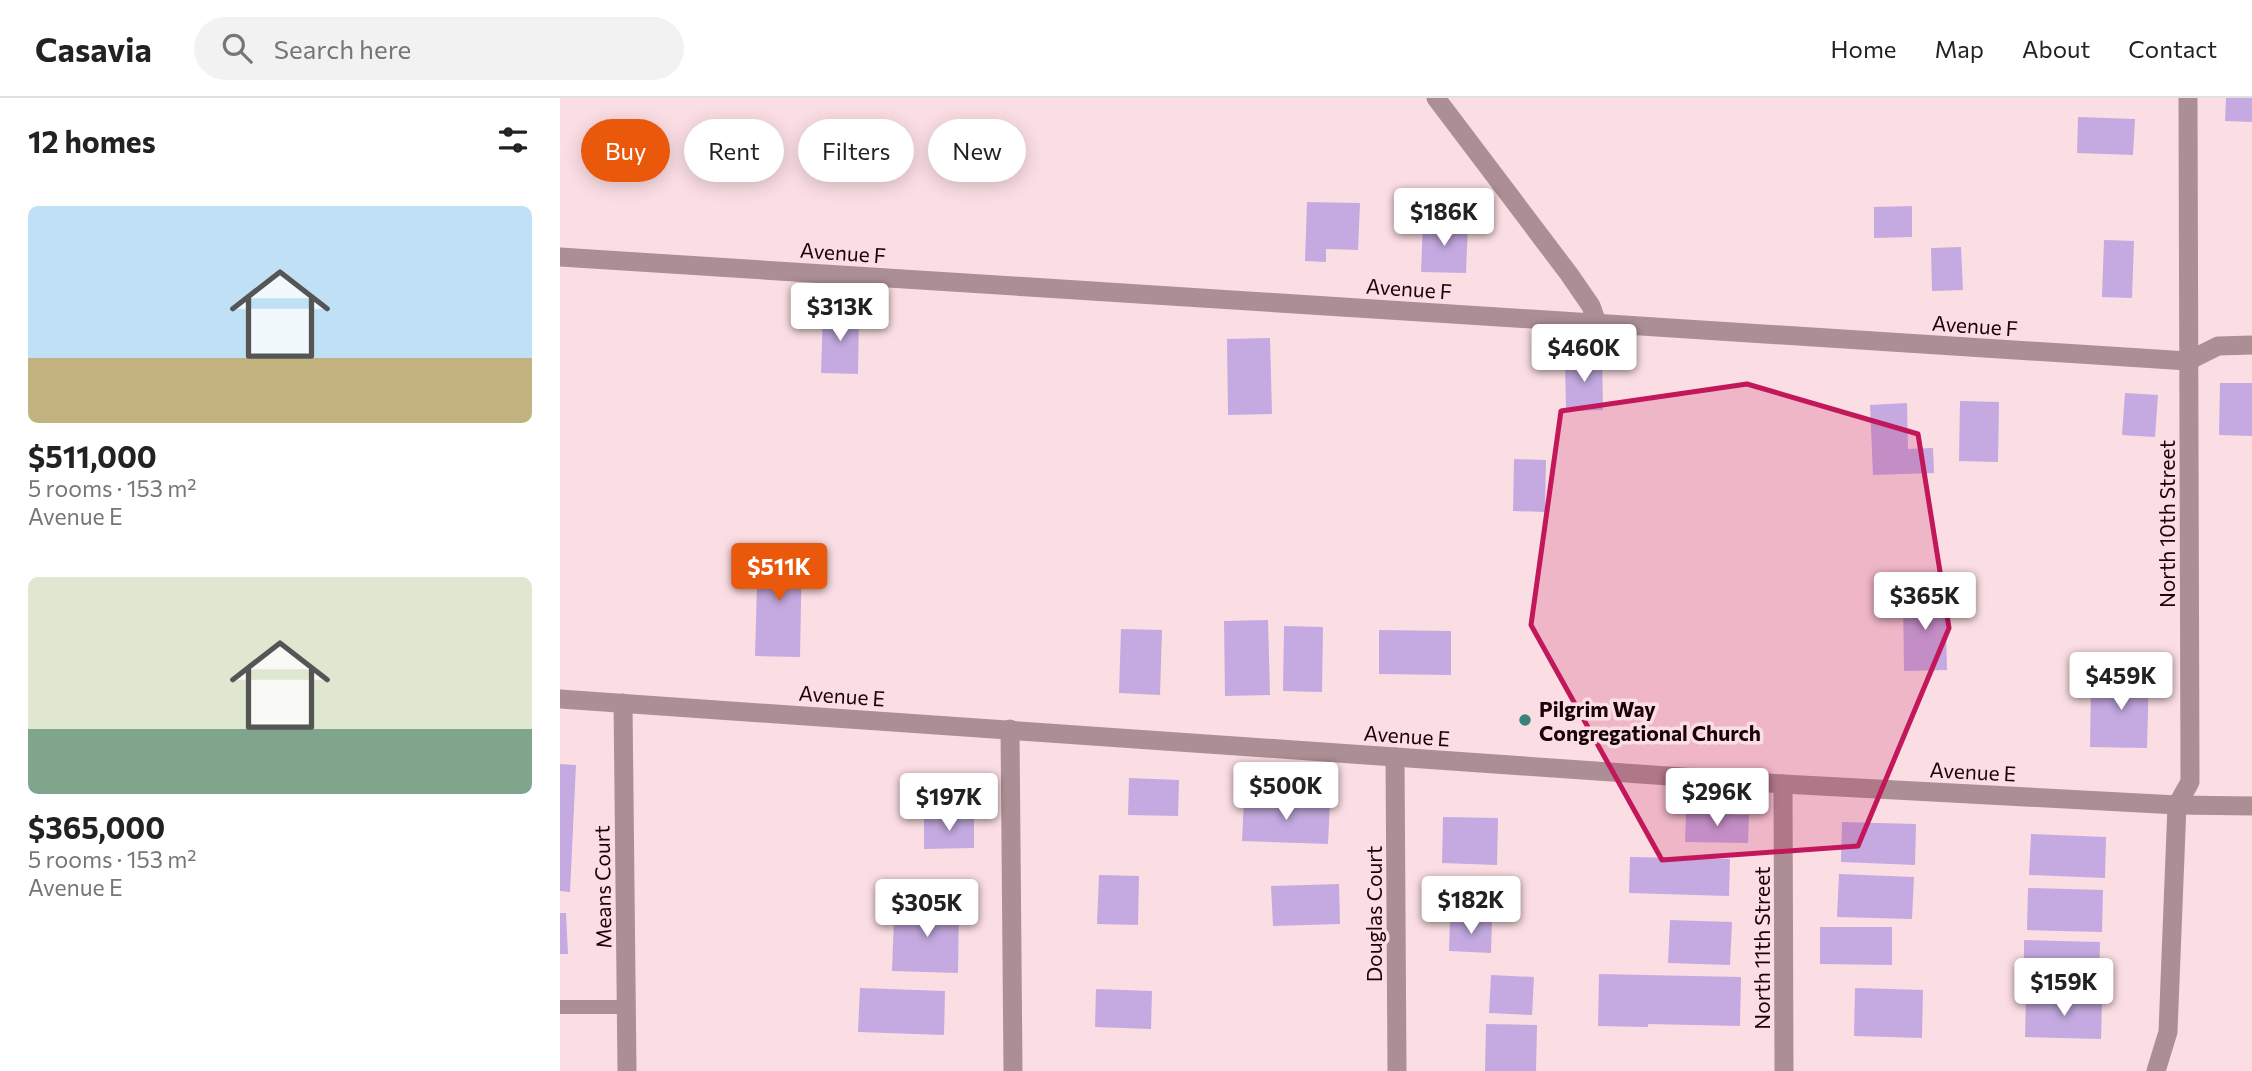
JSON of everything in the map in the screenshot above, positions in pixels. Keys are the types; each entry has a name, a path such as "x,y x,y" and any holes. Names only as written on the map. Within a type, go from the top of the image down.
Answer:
{"street":[{"path":"1436,98 1569,274 1591,306 1597,323"},
{"name":"North 10th Street","path":"2156,1071 2168,1032 2177,804 2190,782 2188,98"},
{"name":"Avenue F","path":"560,257 2188,361 2218,346 2252,345"},
{"name":"Avenue E","path":"560,699 1783,783 2252,806"},
{"name":"Means Court","path":"623,704 627,1071"},
{"path":"1010,729 1013,1071"},
{"name":"Douglas Court","path":"1395,757 1397,1071"},
{"name":"North 11th Street","path":"1783,783 1784,1071"}],"lane":[{"path":"560,1007 626,1007"}],"highlighted area":[{"path":"1747,384 1918,434 1949,628 1858,846 1662,860 1531,625 1561,411"}],"building":[{"path":"2226,98 2252,98 2252,122 2225,121"},
{"path":"2078,117 2135,119 2133,155 2077,153"},
{"path":"1307,202 1360,203 1358,250 1326,249 1326,262 1305,261"},
{"path":"1912,206 1912,237 1874,238 1874,207"},
{"path":"1423,222 1468,224 1466,273 1421,272"},
{"path":"2104,240 2134,241 2132,298 2102,297"},
{"path":"1961,247 1963,290 1932,291 1931,248"},
{"path":"823,312 859,313 858,374 821,373"},
{"path":"1270,338 1272,414 1228,415 1227,339"},
{"path":"1602,357 1603,410 1566,411 1565,359"},
{"path":"2220,383 2252,383 2252,436 2219,435"},
{"path":"2125,393 2158,395 2155,437 2122,435"},
{"path":"1960,401 1999,402 1998,462 1959,461"},
{"path":"1907,403 1908,449 1933,448 1934,473 1873,475 1870,405"},
{"path":"1514,459 1546,460 1545,512 1513,511"},
{"path":"758,548 802,549 800,657 755,656"},
{"path":"1945,592 1947,670 1904,671 1903,593"},
{"path":"1268,620 1270,695 1225,696 1224,621"},
{"path":"1284,626 1323,627 1322,692 1283,691"},
{"path":"1121,629 1162,630 1160,695 1119,693"},
{"path":"1379,630 1451,631 1451,675 1379,674"},
{"path":"2112,671 2149,672 2147,748 2090,747 2091,688 2111,689"},
{"path":"560,764 576,765 570,892 560,891"},
{"path":"1129,778 1179,780 1178,816 1128,815"},
{"path":"1244,799 1330,802 1328,844 1242,841"},
{"path":"1686,813 1749,815 1748,843 1685,842"},
{"path":"974,817 974,848 924,849 924,818"},
{"path":"1443,817 1498,818 1497,865 1442,863"},
{"path":"1842,822 1916,824 1915,865 1841,862"},
{"path":"2031,834 2106,837 2105,878 2029,875"},
{"path":"1630,857 1730,859 1729,896 1629,893"},
{"path":"1839,874 1914,877 1912,919 1837,917"},
{"path":"1099,875 1139,876 1138,925 1097,924"},
{"path":"1339,884 1340,924 1273,926 1271,886"},
{"path":"2028,888 2103,890 2102,932 2027,930"},
{"path":"913,901 959,903 958,973 892,971 894,917 912,918"},
{"path":"560,913 566,913 568,954 560,954"},
{"path":"1450,919 1492,920 1491,953 1449,951"},
{"path":"1670,920 1732,922 1730,965 1668,963"},
{"path":"1820,927 1892,927 1892,965 1820,964"},
{"path":"2024,940 2100,942 2099,985 2024,983"},
{"path":"1599,974 1741,977 1740,1026 1598,1026"},
{"path":"1491,975 1534,977 1532,1015 1489,1013"},
{"path":"860,988 945,991 944,1035 858,1032"},
{"path":"1855,988 1923,990 1922,1038 1854,1036"},
{"path":"1096,989 1152,991 1151,1029 1095,1027"},
{"path":"2026,998 2102,1000 2101,1039 2025,1037"},
{"path":"1486,1024 1537,1025 1536,1071 1485,1071"}],"place":[{"name":"Pilgrim Way Congregational Church","path":"1525,720"}]}
